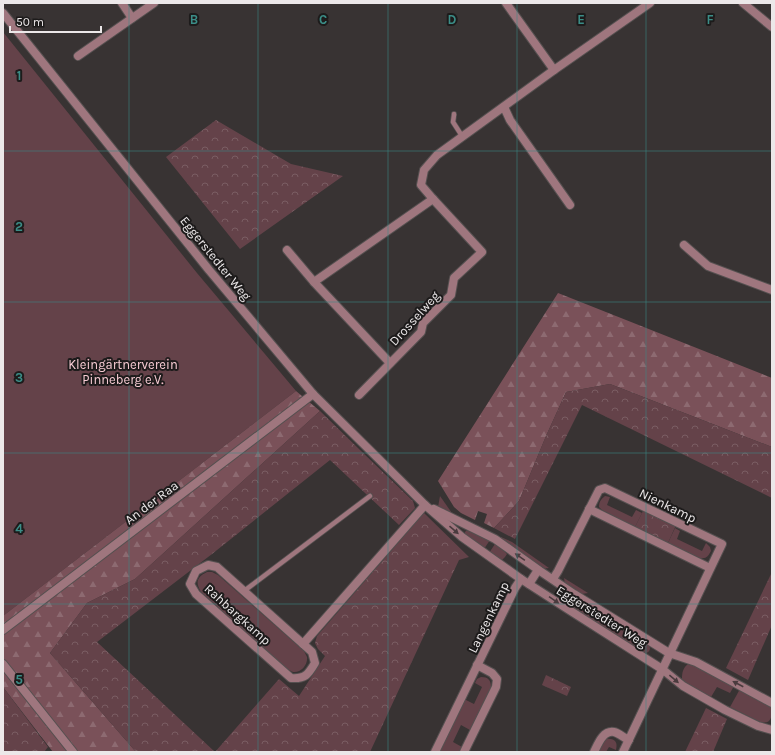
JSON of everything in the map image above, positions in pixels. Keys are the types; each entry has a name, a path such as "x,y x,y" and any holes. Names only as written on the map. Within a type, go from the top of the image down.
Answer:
{"street":[{"path":"122,3 132,18"},
{"path":"78,56 154,3"},
{"path":"506,3 554,70"},
{"name":"Drosselweg","path":"359,395 421,332 422,323 451,295 454,278 482,252 421,185 424,170 436,155 650,3"},
{"path":"743,3 772,27"},
{"name":"Eggerstedter Weg","path":"3,13 209,270 313,394 425,505 462,537 521,579 662,669 683,686 758,726 772,730"},
{"path":"504,107 510,120 570,205"},
{"path":"314,282 433,199"},
{"path":"684,245 708,266 772,290"},
{"name":"Drosselweg","path":"287,250 314,282 390,363"},
{"name":"An der Raa","path":"3,630 313,394"},
{"name":"Nienkamp","path":"552,579 558,571 599,490 605,488 722,544 670,653"},
{"path":"304,644 425,505"},
{"name":"Eggerstedter Weg","path":"425,505 495,539 574,594 670,653 696,662 772,703"},
{"path":"589,509 710,568"},
{"name":"Rahbargkamp","path":"208,565 217,567 304,644 312,652 315,663 308,674 300,679 291,678 196,594 190,584 196,572 208,565"},
{"path":"529,584 538,570"},
{"name":"Langenkamp","path":"435,752 515,588 521,579"},
{"path":"623,752 670,653"},
{"path":"3,664 73,752"},
{"name":"Langenkamp","path":"464,752 496,687 497,679 492,673 477,666"},
{"path":"594,752 600,739 606,733 613,732 629,740"}],"lane":[{"path":"454,114 453,122 462,136"},
{"path":"244,591 370,496"}],"green space":[{"name":"Kleingärtnerverein Pinneberg e.V.","path":"3,32 197,273 296,391 3,616"},
{"path":"216,120 291,164 343,176 240,249 166,157"},
{"path":"558,293 772,378 772,447 610,384 566,392 519,501 494,528 484,523 487,514 478,511 475,520 461,513 454,507 438,481"},
{"path":"610,384 772,447 772,498 582,405 515,539 494,528 519,501 566,392"},
{"path":"296,391 320,411 135,579 87,603 50,653 136,752 53,752 3,687 3,616"},
{"path":"320,411 413,501 415,508 399,525 330,460 212,554 97,642 215,752 136,752 50,653 87,603 135,579"},
{"path":"440,496 454,516 438,507"},
{"path":"605,496 610,497 607,505 632,517 636,510 642,513 635,527 599,507 600,501"},
{"path":"644,509 676,525 668,543 635,527"},
{"path":"424,513 469,557 459,560 370,752 215,752 279,679 299,696 325,656 318,649 315,643 317,636"},
{"path":"675,528 680,531 677,539 702,551 706,543 710,547 711,551 708,556 706,558 700,558 668,543"},
{"path":"469,530 490,540 484,549 465,535 465,532"},
{"path":"501,537 512,542 549,568 542,569 500,538"},
{"path":"495,544 507,554 502,560 489,553"},
{"path":"207,572 212,572 218,575 304,651 307,660 301,670 292,672 287,669 201,592 198,585 198,580"},
{"path":"772,572 772,625 748,680 726,668"},
{"path":"564,578 588,593 582,594 565,584"},
{"path":"569,597 573,597 648,643 650,648 649,651 645,654 568,606 566,603"},
{"path":"688,664 694,665 734,686 730,693 717,687 711,697 685,683 682,679 682,674"},
{"path":"546,675 571,687 567,696 542,685"},
{"path":"481,677 489,679 491,687 470,730 461,725 453,742 462,747 459,752 441,752 440,748 464,699 474,704 482,687 475,683 477,679"},
{"path":"3,687 48,747 44,752 3,752"},
{"path":"740,689 772,706 769,721 764,723 760,722 730,707"},
{"path":"706,708 727,719 713,752 685,752"},
{"path":"606,739 612,739 615,741 617,745 616,750 609,747 606,752 598,752 603,743"}]}
